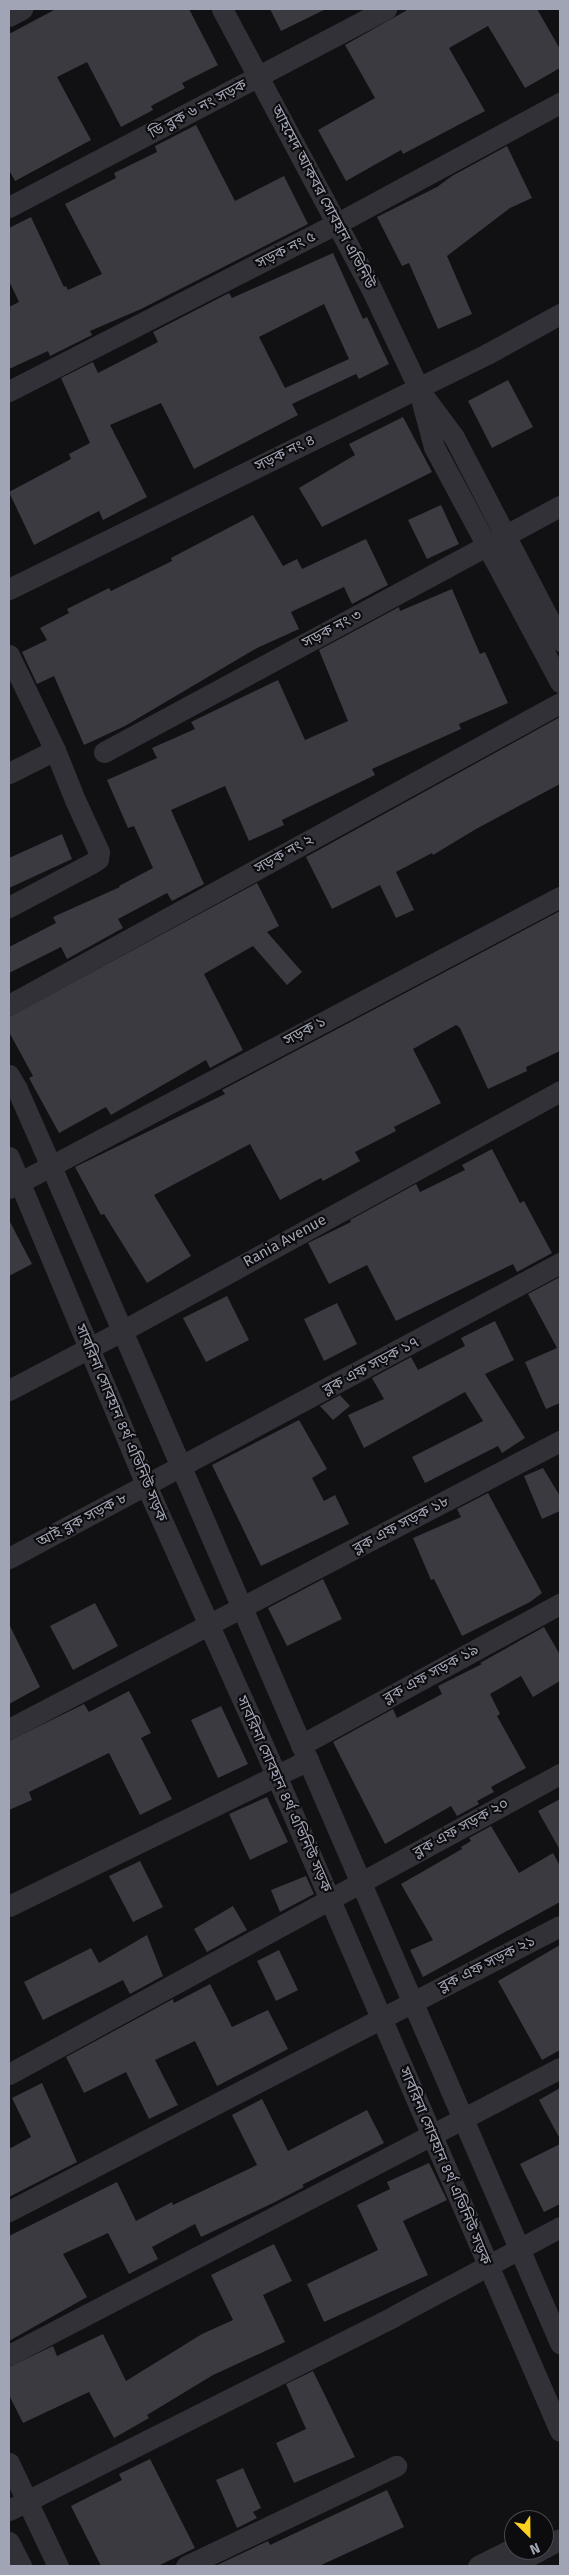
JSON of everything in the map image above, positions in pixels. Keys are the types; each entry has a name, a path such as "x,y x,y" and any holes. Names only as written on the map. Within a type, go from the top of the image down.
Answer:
{"street":[{"path":"9,16 22,9"},
{"name":"আহমেদ আকবর সোবহান এভিনিউ","path":"222,9 260,76 371,288 418,387 454,437 495,541 560,682"},
{"name":"ডি ব্লক ৬ নং সড়ক","path":"9,207 386,9"},
{"name":"সড়ক নং ৫","path":"9,391 336,224 560,103"},
{"name":"সড়ক নং ৪","path":"9,589 487,354 560,314"},
{"name":"সড়ক নং ৩","path":"104,752 560,506"},
{"name":"আহমেদ আকবর সোবহান এভিনিউ","path":"495,541 560,641"},
{"path":"9,655 55,750 74,800 99,852 98,859 9,906"},
{"name":"সড়ক নং ২","path":"9,1005 560,703"},
{"path":"9,773 55,750"},
{"name":"সড়ক ১","path":"14,1185 50,1164 560,897"},
{"path":"9,1075 50,1164 560,2343"},
{"name":"Rania Avenue","path":"9,1390 560,1091"},
{"name":"সাবরিনা সোবহান ৪র্থ এভিনিউ সড়ক","path":"9,1157 14,1185 89,1348 146,1485 276,1775 560,2431"},
{"name":"ব্লক এফ সড়ক ১৭","path":"181,1468 560,1264"},
{"name":"ব্লক এফ সড়ক ১৮","path":"9,1729 242,1609 560,1441"},
{"name":"আই ব্লক সড়ক ৮","path":"9,1558 181,1468"},
{"name":"ব্লক এফ সড়ক ১৯","path":"9,1906 276,1775 304,1752 560,1604"},
{"name":"ব্লক এফ সড়ক ২০","path":"9,2074 560,1774"},
{"name":"ব্লক এফ সড়ক ২১","path":"9,2211 560,1926"},
{"path":"9,2355 560,2068"},
{"path":"18,2506 385,2321 560,2227"},
{"path":"9,2463 18,2506 58,2566"},
{"path":"186,2566 396,2466"},
{"path":"9,2542 20,2566"},
{"path":"478,2566 504,2553"},
{"path":"509,2566 521,2560"}],"building":[{"path":"56,9 189,9 218,65 182,83 185,88 151,106 153,110 121,127 87,62 57,77 91,140 15,181 9,170 9,34"},
{"path":"270,9 326,9 281,31"},
{"path":"409,9 537,9 560,49 560,68 525,88 488,26 449,48 485,111 403,154 401,150 346,181 318,130 375,98 345,45"},
{"path":"196,125 235,201 284,176 308,224 141,309 90,331 92,335 50,356 48,351 9,369 9,307 19,302 9,281 9,228 31,217 64,287 66,286 68,290 102,274 65,204 116,178 114,173 157,152 155,146"},
{"path":"507,146 532,198 510,208 447,256 472,314 438,329 409,263 402,266 377,217 437,187 452,176"},
{"path":"333,253 363,319 367,317 389,364 359,379 356,374 292,404 298,415 194,469 161,403 110,425 147,497 103,520 99,511 34,545 9,492 71,459 69,454 90,443 61,378 93,362 98,373 158,342 153,332 229,293 232,298","holes":["324,304 349,359 285,388 259,337"]},
{"path":"508,380 533,427 492,448 468,401"},
{"path":"403,417 432,472 322,527 299,488 355,455 349,444"},
{"path":"441,505 459,544 427,559 408,520"},
{"path":"253,515 283,566 297,559 302,569 366,539 388,585 352,604 344,587 291,612 299,629 257,648 125,726 84,745 54,676 37,684 22,652 47,640 40,628 69,613 67,609 109,588 111,591 172,561 171,558"},
{"path":"452,589 480,654 485,652 508,703 459,724 461,729 372,769 375,775 282,820 284,825 249,841 225,786 171,810 204,884 172,901 167,893 118,919 123,928 67,959 61,947 9,973 9,947 56,923 53,917 120,887 153,868 134,826 128,828 107,780 157,758 152,748 195,729 191,722 278,680 305,740 348,721 319,650 399,607 400,611"},
{"path":"560,717 560,784 476,829 433,855 432,853 396,872 414,910 396,918 380,885 332,909 306,857"},
{"path":"62,834 72,859 9,888 9,858"},
{"path":"257,883 279,926 267,932 302,972 287,985 253,946 204,974 243,1050 210,1068 206,1060 111,1115 106,1107 59,1133 29,1078 33,1076 9,1032 9,1017"},
{"path":"560,911 560,1051 526,1067 527,1071 488,1089 460,1028 456,1025 413,1049 441,1103 394,1127 396,1131 355,1152 360,1161 323,1181 321,1178 280,1200 250,1144 154,1195 191,1256 147,1283 104,1214 101,1215 75,1167 225,1094 222,1090"},
{"path":"492,1149 520,1203 524,1201 552,1253 517,1272 513,1264 396,1321 367,1265 329,1284 308,1243 351,1222 350,1220 416,1184 420,1192 465,1170 462,1165"},
{"path":"9,1220 32,1264 9,1276"},
{"path":"560,1277 560,1403 546,1409 525,1362 557,1348 528,1294"},
{"path":"227,1296 249,1340 206,1362 183,1318"},
{"path":"337,1303 357,1344 324,1361 304,1319"},
{"path":"495,1321 514,1360 485,1374 525,1438 502,1453 498,1446 425,1483 412,1457 483,1421 465,1392 364,1448 348,1415 384,1399 372,1378 411,1357 418,1370 465,1346 461,1338"},
{"path":"340,1395 350,1406 333,1420 320,1406"},
{"path":"299,1420 327,1469 312,1478 324,1501 335,1495 349,1524 261,1566 212,1465"},
{"path":"543,1468 560,1496 560,1511 542,1519 524,1476"},
{"path":"488,1493 542,1593 530,1602 462,1636 434,1579 431,1580 413,1538 461,1517 457,1509"},
{"path":"323,1579 342,1619 287,1646 268,1608"},
{"path":"95,1603 118,1646 73,1670 50,1626"},
{"path":"9,1624 40,1687 9,1704"},
{"path":"544,1627 560,1655 560,1681 533,1697 521,1676 490,1694 500,1714 497,1716 526,1768 491,1787 494,1792 477,1801 479,1804 457,1816 451,1806 385,1844 333,1742 393,1709 397,1718 442,1694 438,1686 482,1664 480,1663"},
{"path":"129,1691 151,1733 141,1738 172,1799 140,1815 109,1753 29,1792 32,1800 9,1810 9,1741 84,1704 89,1712"},
{"path":"221,1706 248,1764 218,1778 191,1720"},
{"path":"267,1797 288,1842 250,1860 229,1814"},
{"path":"560,1799 560,1850 538,1811"},
{"path":"491,1826 519,1873 553,1853 560,1866 560,1902 423,1977 410,1950 433,1940 401,1884 462,1849 461,1847 471,1841 469,1838"},
{"path":"140,1861 163,1907 133,1922 109,1876"},
{"path":"306,1876 314,1894 280,1912 271,1890"},
{"path":"233,1906 247,1930 207,1952 194,1929"},
{"path":"147,1935 163,1976 130,1994 123,1980 43,2020 24,1982 91,1948 99,1963"},
{"path":"560,1945 560,2050 542,2060 498,1981"},
{"path":"279,1950 298,1990 276,2001 257,1961"},
{"path":"210,1984 232,2027 268,2010 288,2049 217,2086 195,2041 155,2060 178,2105 149,2119 126,2072 84,2093 66,2057 173,1999 174,2003"},
{"path":"42,2083 77,2162 9,2197 9,2149 31,2137 12,2098"},
{"path":"560,2088 560,2139 539,2100"},
{"path":"262,2099 288,2151 367,2110 384,2143 302,2185 304,2187 273,2203 201,2237 195,2224 152,2247 158,2259 129,2274 108,2233 63,2254 87,2297 9,2341 9,2236 117,2182 136,2221 172,2202 173,2205 257,2165 232,2115"},
{"path":"560,2144 560,2204 544,2212 520,2164"},
{"path":"429,2163 447,2200 403,2221 428,2275 324,2322 307,2284 378,2250 357,2205 390,2189 387,2182"},
{"path":"274,2244 292,2281 263,2295 285,2342 213,2375 147,2415 149,2418 114,2438 89,2392 23,2423 9,2395 9,2367 53,2346 57,2356 103,2334 126,2381 202,2334 233,2320 211,2275"},
{"path":"313,2371 355,2457 294,2483 276,2443 306,2429 286,2384"},
{"path":"150,2459 195,2548 158,2566 101,2566 71,2506 122,2480 119,2474"},
{"path":"243,2468 261,2508 253,2512 257,2518 237,2528 216,2480"},
{"path":"387,2490 404,2527 319,2566 215,2566 268,2541 270,2545"}]}
